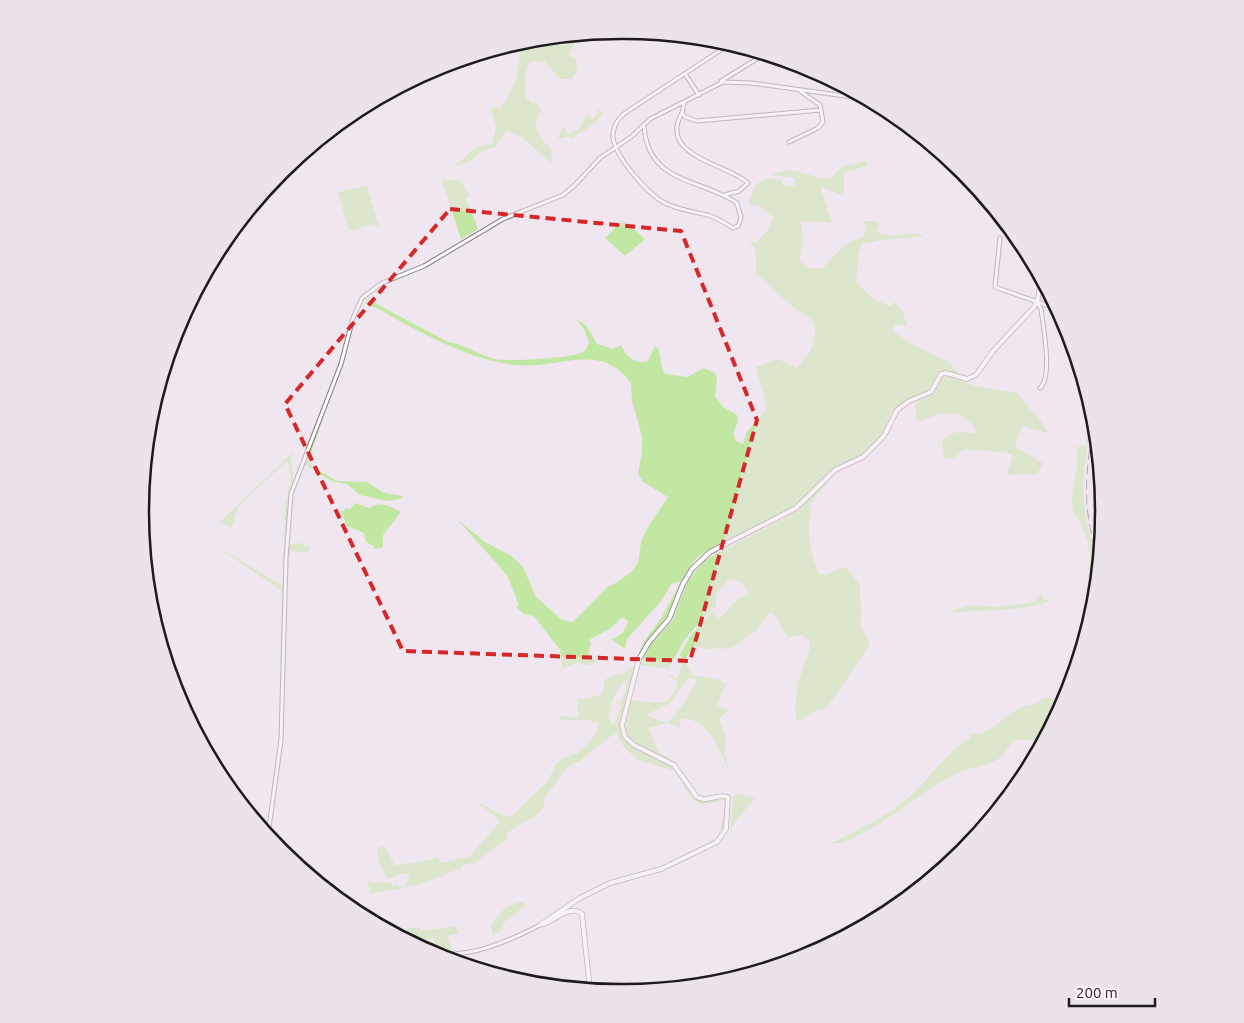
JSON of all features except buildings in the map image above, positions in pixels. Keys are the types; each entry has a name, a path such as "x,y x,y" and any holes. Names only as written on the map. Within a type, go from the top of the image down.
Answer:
{"street":[{"path":"644,125 648,148 670,173 686,183 725,195 737,203 740,210 740,223 736,228 710,216 661,201 632,172 616,148 613,134 621,116 721,50"},
{"path":"269,826 281,740 286,560 290,494 341,364 360,302 375,287 424,265 488,227 563,195 600,158 616,148 657,115 699,95 757,59"},
{"path":"685,74 699,95"},
{"path":"717,84 731,81 845,95"},
{"path":"789,142 821,126 819,104 799,90"},
{"path":"684,102 682,114 676,126 677,132 688,150 748,184 739,191 725,195"},
{"path":"682,114 688,119 701,122 821,110"},
{"path":"1000,238 995,287 1048,306"},
{"path":"456,954 507,941 540,925 584,895 610,883 661,870 717,842 724,835 730,801 728,797 723,796 706,800 697,798 677,767 634,745 628,740 623,731 625,709 640,655 670,619 683,584 692,569 710,552 796,508 835,470 863,457 884,436 897,410 930,392 941,374 946,373 967,379 976,375 995,349 1037,302 1039,290"},
{"path":"1037,302 1041,308 1046,360 1044,383 1040,388"},
{"path":"540,925 553,921 571,910 580,912 583,918 589,983"}],"highlighted area":[{"path":"450,209 681,231 757,420 690,661 403,651 285,404"}],"green space":[{"path":"575,42 569,55 576,59 577,72 571,79 560,79 545,61 530,62 525,75 525,96 531,103 537,103 541,111 535,125 543,141 551,149 552,164 522,137 506,131 496,147 482,151 472,160 455,166 477,146 492,144 496,127 491,110 493,107 500,108 516,81 521,50"},
{"path":"596,107 603,115 584,131 571,138 569,136 558,139 562,127 565,127 567,134 572,133 579,128 586,115 593,119 598,112"},
{"path":"867,161 867,166 844,172 844,193 841,195 820,186 832,223 801,221 803,241 799,260 808,268 821,268 825,266 845,245 864,235 867,226 861,221 876,221 879,226 876,232 882,234 919,234 924,236 875,241 870,244 863,242 859,253 856,281 876,300 891,306 895,302 903,312 907,326 895,324 892,330 913,345 949,362 959,375 948,371 941,371 929,389 893,410 882,434 870,448 854,459 842,463 830,471 794,507 711,548 696,559 686,573 667,617 638,655 644,641 662,617 681,581 671,584 662,600 627,639 625,649 611,639 620,635 626,627 628,621 622,617 611,628 589,640 591,643 588,653 596,661 590,666 578,662 562,669 560,650 533,616 524,614 516,607 519,605 507,575 458,520 485,542 510,555 523,567 536,597 562,620 573,622 607,587 618,582 632,571 638,563 641,542 648,527 668,497 643,482 638,473 642,452 642,436 632,401 631,383 619,370 606,363 592,360 515,365 485,359 442,343 379,309 364,304 370,297 373,302 448,342 461,345 495,359 540,359 583,352 589,342 584,329 576,319 586,325 597,344 613,349 621,345 625,353 635,361 648,361 655,346 659,349 662,368 665,374 687,377 704,368 715,373 717,379 715,396 723,407 737,415 738,421 733,434 736,441 743,444 747,432 767,409 756,367 778,359 796,368 806,358 815,337 815,330 809,318 793,307 756,273 756,252 749,242 757,242 768,230 773,217 760,206 748,204 753,191 762,180 767,179 781,180 782,185 794,186 795,178 772,175 779,172 794,171 830,179 842,167"},
{"path":"460,180 470,196 466,198 478,229 461,239 442,181"},
{"path":"367,186 379,227 373,224 349,231 338,192"},
{"path":"623,220 645,239 625,256 605,238"},
{"path":"947,376 974,386 1018,393 1048,433 1022,426 1015,447 1043,463 1037,474 1007,475 1013,455 1001,452 966,449 958,453 954,459 944,458 942,441 946,437 957,432 975,434 975,428 962,416 948,413 933,416 917,423 915,405 933,394 942,377"},
{"path":"324,416 309,459 310,465 337,481 367,482 384,493 403,496 400,499 387,501 360,495 347,484 331,481 304,464"},
{"path":"1088,431 1084,505 1094,546 1091,569 1088,569 1090,564 1089,546 1081,524 1075,516 1072,503 1077,463 1076,447 1085,447"},
{"path":"293,452 291,458 293,478 288,500 279,725 282,591 215,545 283,586 285,504 291,478 286,461 238,507 232,528 219,523"},
{"path":"836,472 810,504 810,545 819,574 824,575 845,567 860,584 860,626 870,644 835,697 822,711 819,708 800,721 797,720 797,692 810,647 809,640 801,635 789,637 777,617 770,613 756,631 734,647 724,649 717,647 707,650 702,647 692,647 685,660 692,675 720,680 726,684 717,705 724,709 730,709 719,719 726,736 725,754 730,776 712,738 698,723 689,719 680,719 680,728 667,723 648,728 658,751 676,763 632,741 625,732 629,700 659,702 665,701 670,697 678,681 663,673 678,678 683,661 680,655 689,638 712,611 719,619 737,600 749,593 740,583 729,579 716,594 716,606 711,609 685,639 668,669 641,665 650,645 672,621 688,581 705,560 797,511","holes":["688,678 696,679 697,681 680,709 667,723 648,714 670,703"]},
{"path":"355,503 369,508 385,505 401,512 383,535 383,547 373,549 374,546 366,542 364,533 347,526 341,511 344,511 345,508 350,509"},
{"path":"301,543 305,546 310,546 308,552 290,551 288,581 289,544"},
{"path":"1040,593 1044,600 1052,599 1045,603 1019,608 947,612 971,605 996,607 1033,602 1037,600"},
{"path":"636,664 621,718 620,728 624,738 632,747 675,768 692,795 700,801 727,799 724,825 719,835 726,802 723,800 703,804 693,800 675,771 638,760 623,746 616,732 580,761 568,767 544,798 544,805 536,816 510,831 506,836 508,839 474,863 463,865 459,871 456,870 454,872 452,867 452,872 405,888 410,873 404,873 387,879 379,863 377,848 385,846 395,866 437,858 441,863 469,857 499,823 498,819 476,802 508,817 513,815 547,782 557,763 563,758 578,753 595,735 599,723 587,720 558,720 562,715 578,718 578,698 587,699 602,694 605,680 610,676 624,673","holes":["629,677 623,698 620,702 615,701 621,706 614,725 608,719 610,707 617,691"]},
{"path":"1045,697 1055,700 1036,739 1014,740 997,760 957,773 876,826 844,841 832,843 872,822 909,797 953,750 971,738 969,734 992,728 1013,711 1035,704"},
{"path":"736,794 755,798 734,823 730,837 733,797"},
{"path":"719,835 714,840 697,850"},
{"path":"367,882 391,883 393,887 396,884 402,888 369,894 370,889"},
{"path":"522,902 526,905 502,924 503,929 493,936 491,925 504,909"},
{"path":"456,926 459,933 447,936 453,952 433,944 435,940 432,938 424,940 405,931 406,928 420,927 420,931"}],"railway":[{"path":"1090,447 1086,490 1089,524 1094,543"}]}
